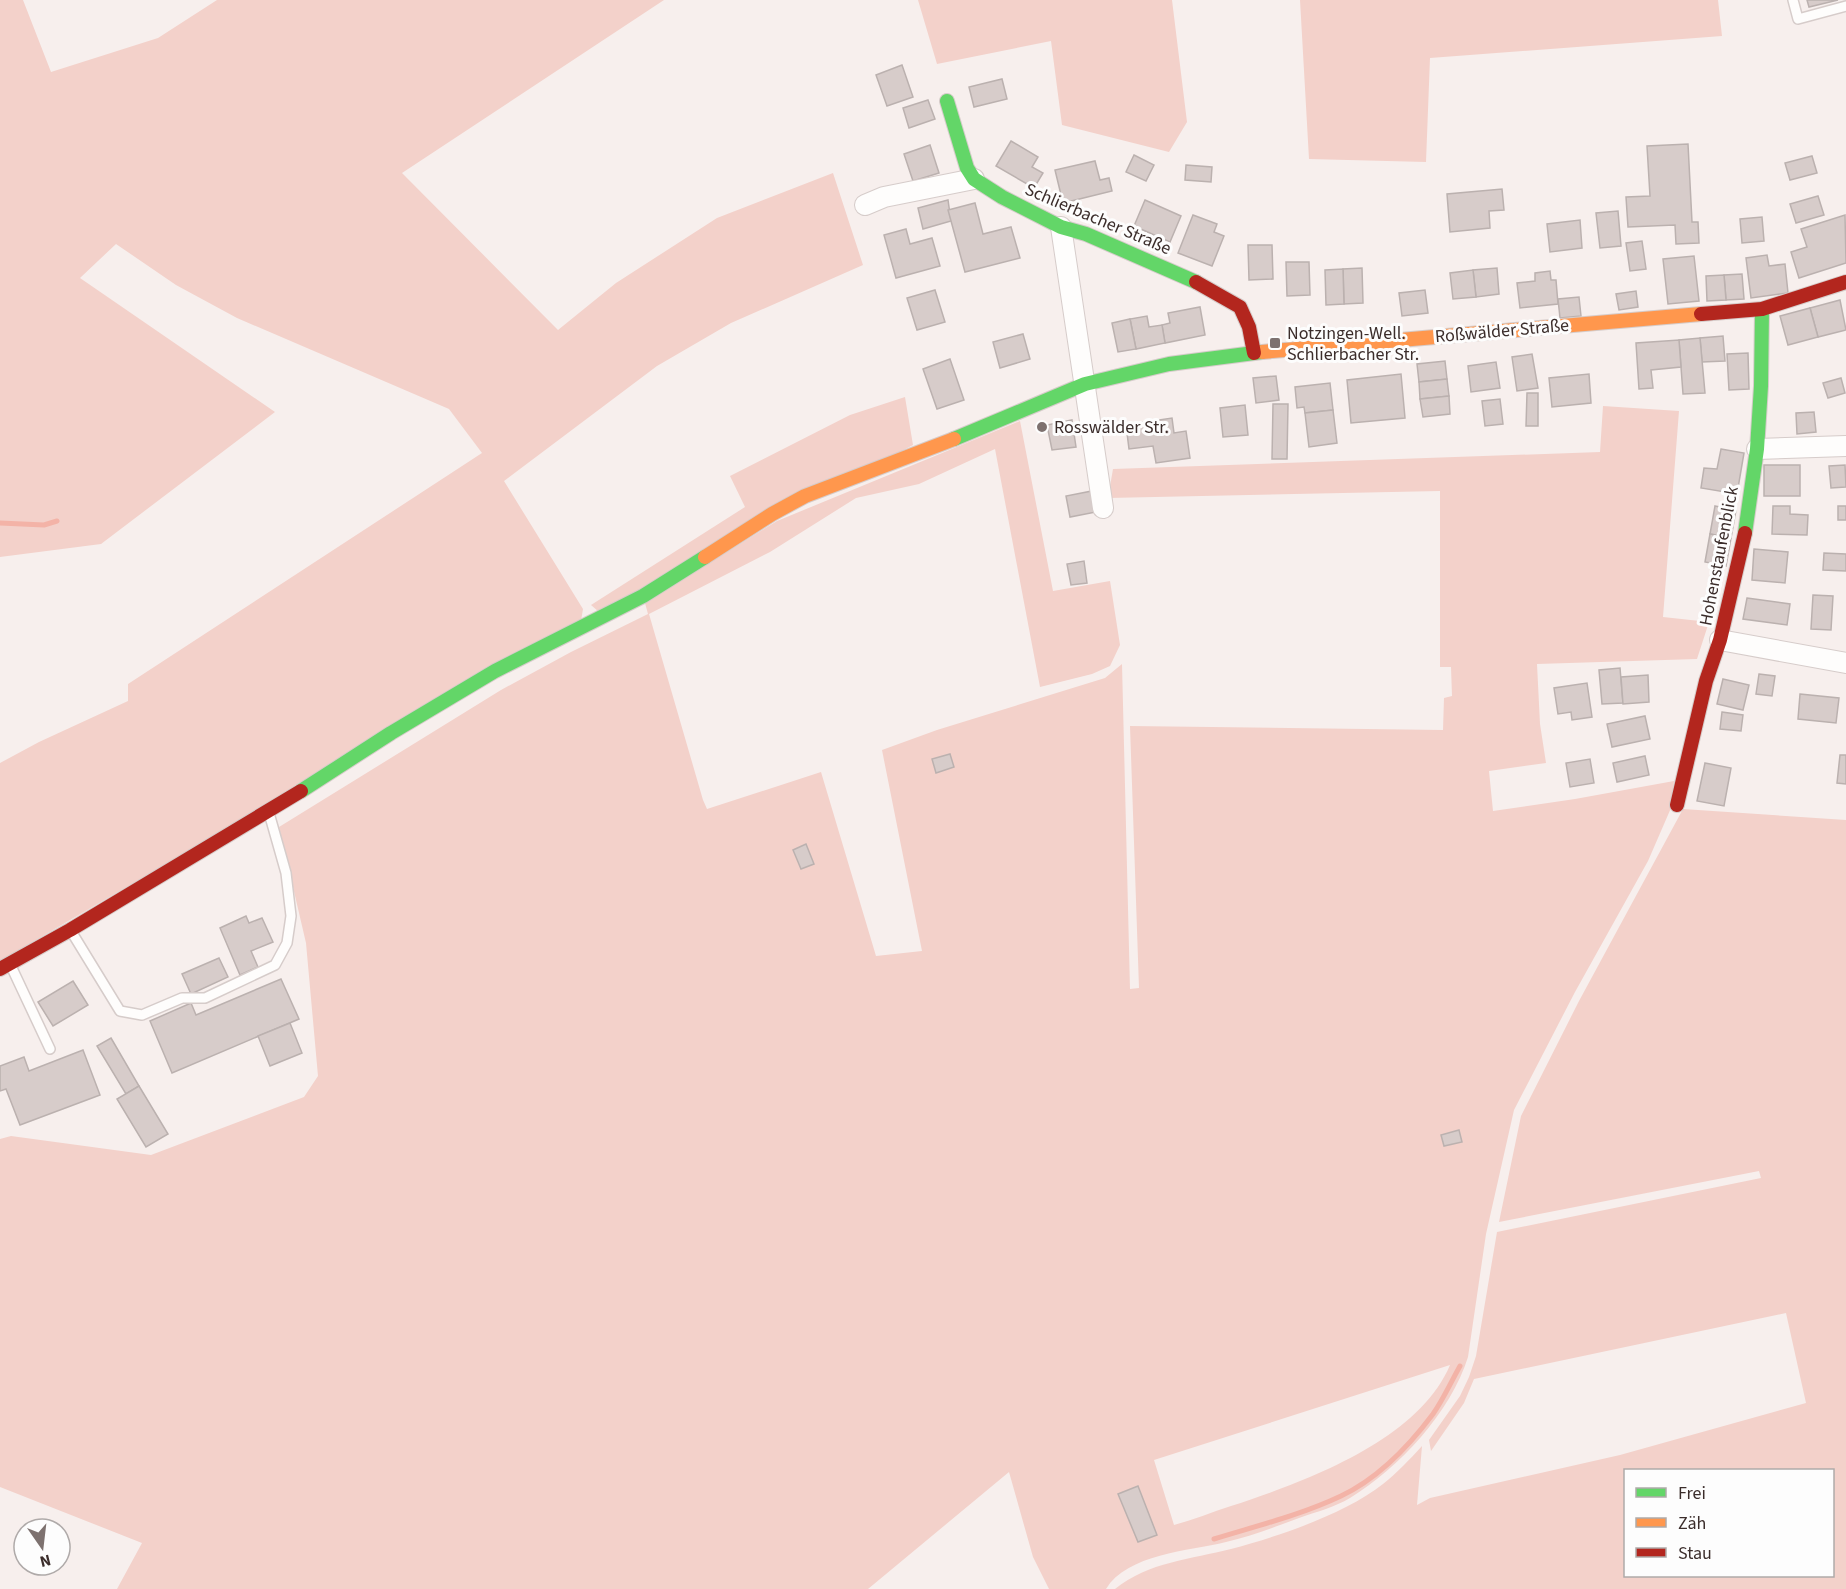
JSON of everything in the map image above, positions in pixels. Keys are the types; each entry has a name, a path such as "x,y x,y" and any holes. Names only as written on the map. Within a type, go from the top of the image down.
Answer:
{"street":[{"path":"865,205 884,197 975,179 967,168 947,101"},
{"name":"Schlierbacher Straße","path":"975,179 1002,197 1061,227 1086,234 1190,279 1225,297 1240,307 1249,327 1254,353"},
{"path":"1061,227 1103,507"},
{"name":"Roßwälder Straße","path":"5,967 269,811 391,733 495,671 643,596 772,514 805,496 972,432 1085,384 1169,364 1254,353 1762,309 1846,282"},
{"name":"Hohenstaufenblick","path":"1677,805 1706,681 1720,640 1744,539 1756,449 1761,386 1762,309"},
{"path":"1756,449 1846,446"},
{"path":"1720,640 1846,663"}],"lane":[{"path":"1793,0 1798,19 1846,6"},
{"path":"70,930 120,1011 142,1014 182,998 204,998 275,965 287,943 291,916 286,873 269,811"},
{"path":"5,967 50,1049"}],"shaded area":[{"path":"0,0 23,0 51,72 158,38 217,0 664,0 402,173 558,330 616,283 717,218 833,173 863,265 731,323 657,366 504,481 583,609 581,621 0,961 0,763 39,742 128,701 128,684 482,453 449,409 237,318 176,285 116,244 80,278 275,412 101,544 0,557"},
{"path":"918,0 1172,0 1187,122 1169,152 1062,125 1051,41 937,64"},
{"path":"1300,0 1718,0 1722,36 1430,58 1426,162 1309,159"},
{"path":"905,397 913,445 599,612 591,605 745,507 730,476 850,415"},
{"path":"1603,406 1679,411 1663,617 1709,622 1697,659 1537,664 1540,724 1546,763 1489,771 1493,811 1674,781 1671,808 1648,861 1575,992 1514,1110 1486,1234 1468,1357 1460,1378 1436,1418 1421,1437 1387,1471 1350,1498 1245,1537 1143,1561 1116,1577 1106,1589 1049,1589 1033,1557 1009,1472 868,1589 117,1589 142,1543 0,1487 0,1139 11,1136 151,1155 304,1097 318,1076 306,943 279,827 501,690 648,614 645,603 777,521 1020,421 1053,591 1110,581 1120,645 1110,666 1092,674 1040,687 995,449 919,484 856,498 770,552 649,614 707,809 821,772 876,956 922,951 882,750 937,730 1105,678 1122,664 1130,989 1139,988 1130,726 1443,730 1444,698 1452,696 1451,667 1440,667 1440,491 1108,498 1113,469 1600,452","holes":["1450,1365 1434,1392 1413,1416 1386,1437 1356,1455 1292,1485 1174,1525 1154,1460"]},
{"path":"1683,809 1846,820 1846,1589 1115,1589 1156,1567 1249,1544 1330,1515 1383,1484 1422,1446 1417,1505 1430,1498 1620,1455 1806,1403 1786,1313 1474,1379 1464,1403 1431,1451 1429,1440 1460,1396 1476,1356 1497,1232 1761,1178 1759,1171 1499,1222 1521,1116 1579,1001"}],"building":[{"path":"1807,0 1838,0 1809,7"},
{"path":"902,65 913,97 887,106 876,75"},
{"path":"1002,79 1007,99 974,107 969,87"},
{"path":"928,100 935,119 909,128 903,108"},
{"path":"1011,141 1038,157 1032,167 1043,173 1034,188 996,166"},
{"path":"1688,144 1692,222 1698,222 1699,243 1676,244 1675,225 1628,227 1626,197 1650,196 1647,146"},
{"path":"930,145 939,173 913,181 904,154"},
{"path":"1134,155 1154,165 1146,181 1126,172"},
{"path":"1812,156 1817,173 1790,180 1785,163"},
{"path":"1095,161 1100,180 1109,178 1112,191 1063,203 1055,170"},
{"path":"1186,165 1212,167 1211,182 1185,180"},
{"path":"1502,189 1504,210 1489,211 1490,228 1450,232 1447,194"},
{"path":"1818,196 1824,215 1796,223 1790,204"},
{"path":"948,200 951,221 923,229 918,208"},
{"path":"1145,200 1181,216 1170,242 1134,226"},
{"path":"975,203 983,234 1011,227 1020,258 965,272 948,210"},
{"path":"1618,211 1621,246 1600,248 1596,213"},
{"path":"1193,215 1217,224 1214,232 1224,236 1212,266 1178,253"},
{"path":"1845,215 1846,263 1799,278 1791,252 1807,247 1801,229"},
{"path":"1762,217 1764,241 1742,243 1740,219"},
{"path":"1580,220 1582,248 1550,252 1547,224"},
{"path":"906,229 910,244 932,238 940,266 896,278 884,235"},
{"path":"1642,241 1646,269 1630,271 1626,243"},
{"path":"1248,245 1272,245 1273,279 1249,280"},
{"path":"1767,255 1769,266 1785,264 1788,293 1751,298 1746,258"},
{"path":"1694,256 1699,301 1668,304 1663,259"},
{"path":"1286,262 1309,262 1310,295 1287,296"},
{"path":"1362,268 1363,303 1344,304 1343,269"},
{"path":"1497,268 1499,294 1476,297 1473,270"},
{"path":"1343,269 1344,304 1326,305 1325,270"},
{"path":"1473,270 1476,297 1453,299 1450,273"},
{"path":"1550,271 1551,280 1556,280 1558,304 1520,308 1517,283 1535,281 1535,273"},
{"path":"1742,274 1744,299 1726,300 1724,275"},
{"path":"1724,275 1726,300 1707,301 1706,276"},
{"path":"935,290 945,322 917,330 907,298"},
{"path":"1425,290 1428,313 1402,316 1399,293"},
{"path":"1636,291 1638,307 1619,310 1616,294"},
{"path":"1579,297 1581,316 1560,318 1558,299"},
{"path":"1840,300 1846,330 1818,337 1810,308"},
{"path":"1200,307 1205,335 1165,343 1162,325 1170,323 1168,313"},
{"path":"1810,308 1818,337 1788,345 1780,316"},
{"path":"1147,316 1149,327 1162,325 1165,343 1136,349 1130,319"},
{"path":"1130,319 1136,349 1118,352 1112,323"},
{"path":"1023,334 1030,359 1000,368 993,342"},
{"path":"1723,336 1725,361 1702,362 1700,338"},
{"path":"1700,338 1705,393 1683,394 1679,340"},
{"path":"1679,340 1681,367 1651,370 1653,388 1639,389 1636,343"},
{"path":"1748,353 1749,389 1729,390 1727,354"},
{"path":"1532,354 1538,388 1517,391 1512,357"},
{"path":"950,359 964,400 937,409 923,369"},
{"path":"1445,361 1447,379 1419,382 1417,364"},
{"path":"1496,362 1500,388 1471,392 1468,366"},
{"path":"1401,374 1405,418 1351,423 1347,380"},
{"path":"1589,374 1591,403 1552,407 1549,378"},
{"path":"1276,376 1279,400 1256,403 1253,378"},
{"path":"1841,378 1845,393 1828,398 1823,383"},
{"path":"1447,379 1449,396 1420,399 1419,382"},
{"path":"1330,383 1333,410 1305,413 1304,407 1297,408 1295,387"},
{"path":"1527,393 1538,393 1538,426 1526,426"},
{"path":"1449,396 1450,414 1423,417 1420,399"},
{"path":"1500,399 1503,424 1485,426 1482,401"},
{"path":"1273,404 1288,404 1287,459 1272,459"},
{"path":"1245,405 1248,435 1223,437 1220,408"},
{"path":"1333,410 1337,443 1309,447 1305,413"},
{"path":"1814,412 1816,432 1797,434 1796,413"},
{"path":"1172,418 1174,433 1186,431 1190,458 1156,463 1153,446 1129,449 1126,425"},
{"path":"1072,420 1076,447 1052,450 1047,425"},
{"path":"1721,449 1744,453 1737,494 1701,488 1704,468 1717,469"},
{"path":"1764,465 1800,465 1800,496 1764,496"},
{"path":"1845,465 1846,487 1831,488 1829,466"},
{"path":"1092,491 1096,512 1070,517 1066,496"},
{"path":"1715,506 1736,510 1731,538 1710,534"},
{"path":"1773,506 1790,506 1790,514 1808,515 1807,535 1772,534"},
{"path":"1838,506 1846,506 1846,520 1838,520"},
{"path":"1710,534 1731,538 1726,566 1705,562"},
{"path":"1754,549 1788,552 1785,583 1752,580"},
{"path":"1824,553 1846,554 1846,571 1823,570"},
{"path":"1084,561 1087,583 1071,585 1067,564"},
{"path":"1813,595 1833,596 1831,630 1811,629"},
{"path":"1747,598 1790,604 1787,625 1743,619"},
{"path":"1620,668 1623,703 1602,704 1599,670"},
{"path":"1759,674 1775,676 1772,696 1756,694"},
{"path":"1648,675 1649,702 1623,704 1621,677"},
{"path":"1723,679 1749,685 1743,710 1717,704"},
{"path":"1587,683 1592,717 1572,720 1571,712 1558,714 1554,688"},
{"path":"1800,694 1839,698 1836,723 1798,719"},
{"path":"1722,712 1743,715 1741,731 1720,729"},
{"path":"1645,716 1650,739 1612,747 1607,724"},
{"path":"950,754 954,767 936,773 932,759"},
{"path":"1840,755 1846,755 1846,784 1837,783"},
{"path":"1645,756 1649,775 1617,782 1613,763"},
{"path":"1590,759 1594,783 1570,787 1566,763"},
{"path":"1705,763 1731,768 1724,806 1697,801"},
{"path":"806,844 814,864 801,869 793,850"},
{"path":"246,916 249,923 262,918 273,942 251,951 258,967 240,975 220,928"},
{"path":"219,958 228,977 191,994 182,974"},
{"path":"281,979 299,1019 172,1073 150,1021 191,1003 196,1015"},
{"path":"73,981 88,1005 53,1026 38,1002"},
{"path":"290,1023 302,1053 270,1066 258,1036"},
{"path":"111,1038 139,1086 126,1094 97,1046"},
{"path":"83,1050 100,1095 20,1125 6,1089 0,1091 0,1066 24,1057 29,1071"},
{"path":"139,1086 168,1134 146,1147 117,1099"},
{"path":"1459,1130 1462,1142 1444,1146 1441,1135"},
{"path":"1138,1486 1157,1535 1138,1542 1118,1494"}],"waterway":[{"path":"0,523 44,525 57,521"},
{"path":"1214,1539 1310,1509 1341,1496 1367,1481 1392,1461 1424,1426 1440,1403 1460,1366"}],"traffic: fast":[{"path":"947,101 967,168 974,179 1002,197 1061,227 1086,234 1196,282"},
{"path":"1745,533 1757,449 1762,309"},
{"path":"954,439 1085,384 1169,364 1262,352"},
{"path":"301,791 391,733 495,671 643,596 705,557"}],"traffic: slow":[{"path":"1262,352 1701,314"},
{"path":"705,557 772,514 805,496 954,439"}],"traffic: jam":[{"path":"1196,282 1240,307 1249,327 1254,353"},
{"path":"1701,314 1762,309 1846,282"},
{"path":"1677,805 1706,681 1720,640 1745,533"},
{"path":"0,969 70,930 301,791"}],"place":[{"name":"Notzingen-Well. Schlierbacher Str.","path":"1275,343"},
{"name":"Rosswälder Str.","path":"1042,427"}]}
